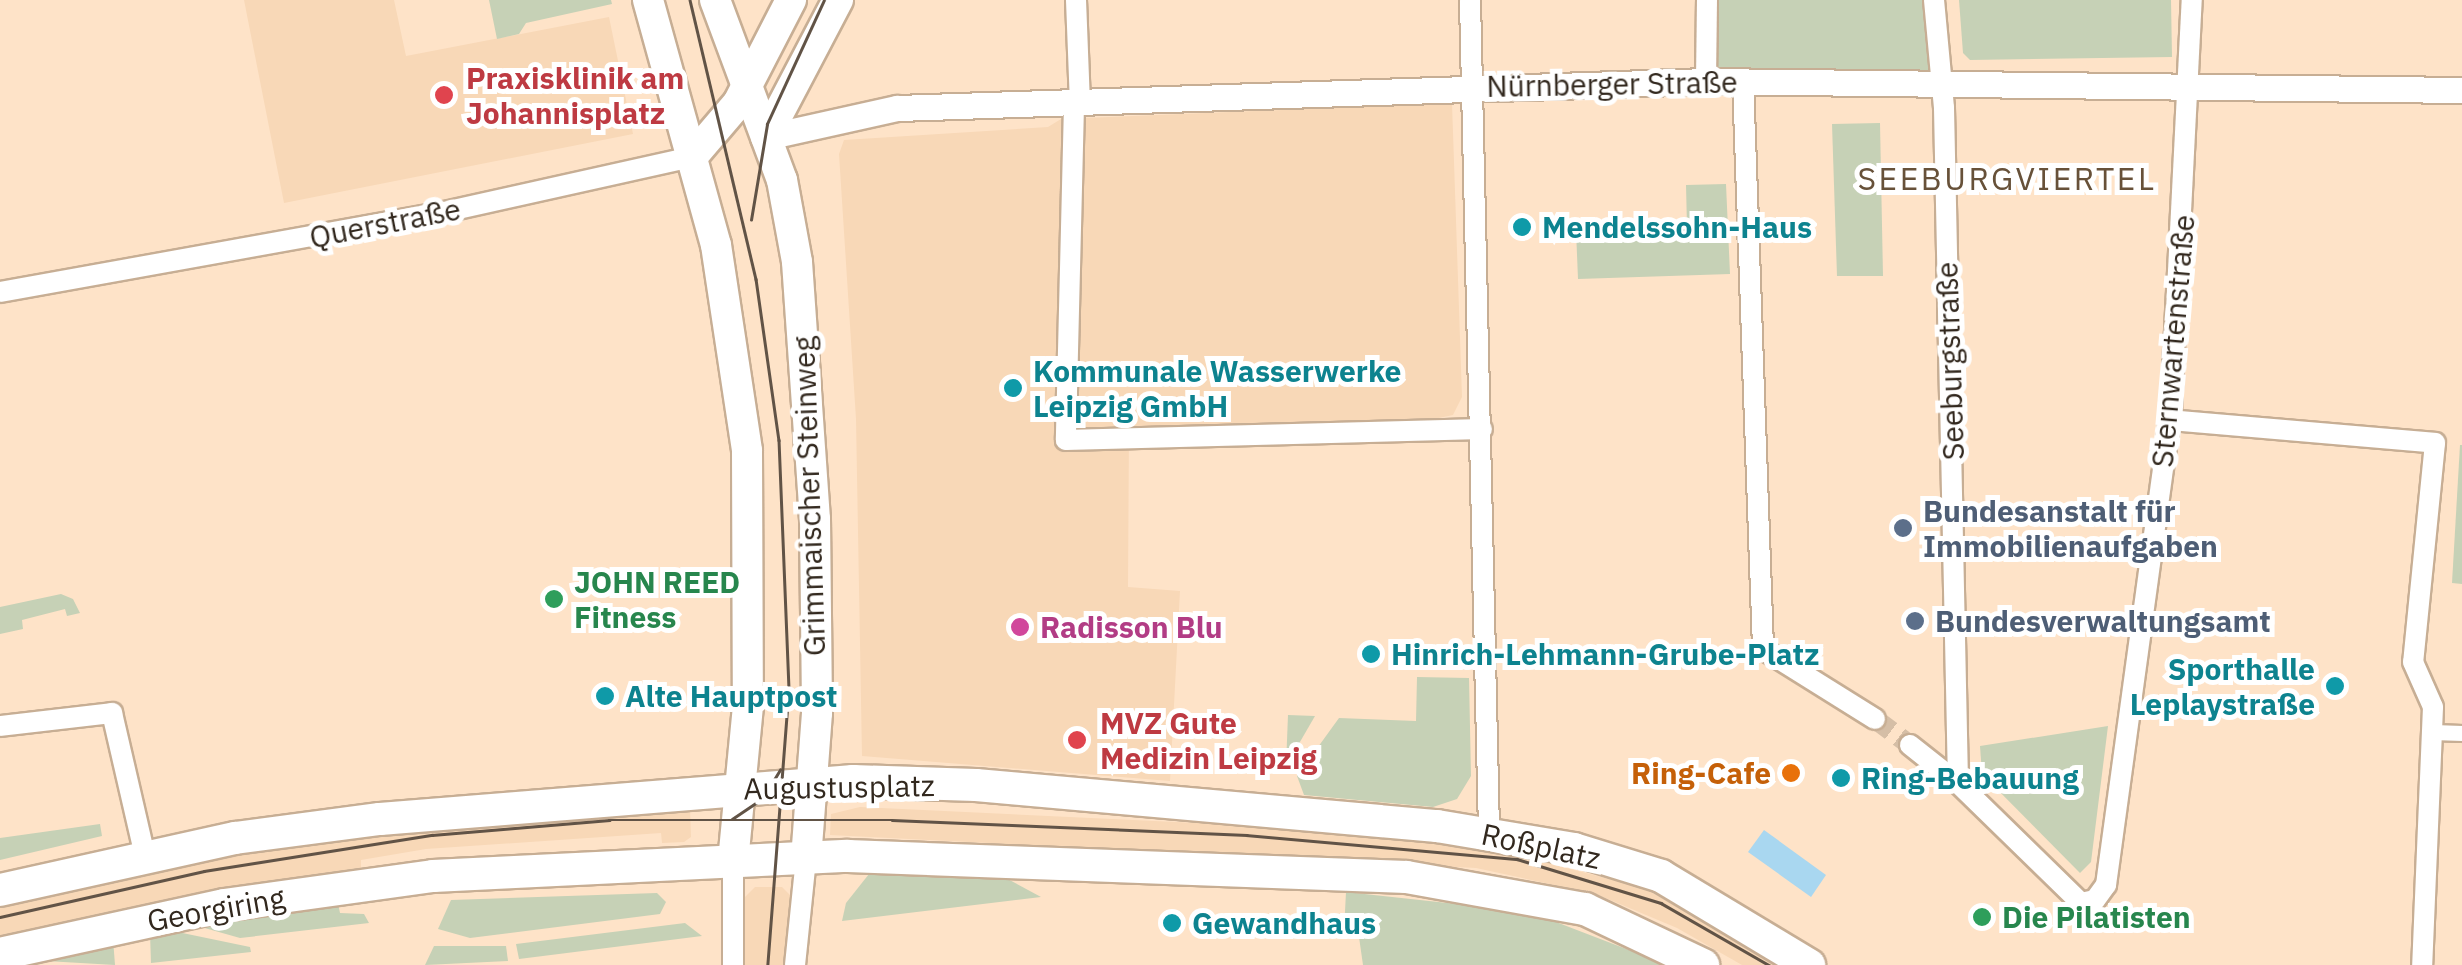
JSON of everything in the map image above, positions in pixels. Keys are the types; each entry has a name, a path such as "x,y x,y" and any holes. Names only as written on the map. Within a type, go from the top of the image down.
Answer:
{"main road":[{"name":"Grimmaischer Steinweg","path":"648,0 725,290 746,452 748,706 734,863"},
{"name":"Grimmaischer Steinweg","path":"715,0 766,137 792,228 810,432 816,678 806,859"},
{"path":"692,156 746,90 791,0"},
{"path":"766,137 838,0"},
{"name":"Querstraße","path":"692,156 766,137"},
{"name":"Augustusplatz","path":"145,856 431,814 812,784 976,786 1248,807"},
{"name":"Roßplatz","path":"1248,807 1489,832 1574,849 1660,876 1809,965"},
{"path":"0,890 145,856"},
{"path":"734,863 806,859"},
{"name":"Roßplatz","path":"806,859 1407,877 1544,898 1625,925 1703,965"},
{"name":"Georgiring","path":"0,954 224,905 433,876 734,863"}],"street":[{"path":"1076,0 1077,105 1066,440 1482,429"},
{"path":"1470,0 1489,832"},
{"path":"1706,81 1707,0"},
{"name":"Seeburgstraße","path":"1934,0 1958,783"},
{"name":"Sternwartenstraße","path":"1958,783 2081,903 2095,900 2106,885 2169,420 2192,0"},
{"name":"Nürnberger Straße","path":"766,137 882,110 1706,81 2462,90"},
{"path":"1742,81 1763,649 1874,719"},
{"name":"Querstraße","path":"0,292 387,223 692,156"},
{"path":"2169,420 2434,442 2413,662 2433,707 2422,965"},
{"path":"0,726 112,712 145,856"},
{"path":"2433,732 2462,732"},
{"path":"1910,745 1958,783"},
{"path":"795,965 806,859"},
{"path":"734,863 734,965"}],"shaded area":[{"name":"Praxisklinik am Johannisplatz","path":"244,0 394,0 406,56 609,17 633,134 284,203"},
{"path":"1452,103 1462,397 1453,415 1420,422 1129,430 1128,587 1180,591 1170,781 862,756 856,419 839,154 844,140 1048,127 1061,119"},
{"path":"860,807 1240,825 1493,849 1644,888 1779,965 1742,965 1677,928 1596,894 1476,868 830,835 831,814"},
{"path":"690,809 691,837 684,842 662,843 661,833 426,849 361,860 361,869 0,943 0,902 322,837"},
{"path":"755,887 782,887 792,897 785,965 740,965 742,900"}],"green space":[{"path":"489,0 611,0 612,4 526,23 519,34 497,39"},
{"path":"1707,0 1934,0 1938,82 1706,81"},
{"path":"1959,0 2171,0 2172,57 1970,60 1963,53"},
{"path":"1880,123 1883,276 1837,276 1832,124"},
{"path":"1726,184 1730,274 1578,279 1576,230 1687,227 1686,185"},
{"path":"2462,445 2462,584 2452,583"},
{"path":"61,594 73,599 80,613 67,616 65,609 22,620 23,629 0,634 0,607"},
{"path":"1417,677 1469,678 1471,776 1457,799 1433,807 1304,795 1297,776 1339,718 1416,721"},
{"path":"1288,715 1315,716 1286,766"},
{"path":"2108,726 2091,862 2080,873 1982,774 1980,746"},
{"path":"100,824 102,836 0,860 0,838"},
{"path":"869,874 1002,876 1041,897 842,921 846,903"},
{"path":"1346,892 1530,912 1668,965 1363,965 1358,930 1344,931"},
{"path":"657,893 666,902 660,914 470,938 438,929 451,900"},
{"path":"338,903 340,913 364,914 369,923 240,938 194,925"},
{"path":"685,923 702,936 519,959 516,944"},
{"path":"168,930 250,947 251,952 151,963 150,933"},
{"path":"113,939 115,965 29,960"},
{"path":"434,946 506,946 508,961 425,965"}],"water":[{"path":"1764,830 1826,875 1811,897 1748,852"}],"tunnel":[{"path":"1875,719 1910,745"}],"tram line":[{"path":"690,0 756,279 779,440 789,690 768,965"},
{"path":"751,220 767,124 824,0"},
{"path":"732,819 763,798 780,770"},
{"path":"0,917 204,871 432,835 609,820 892,820 1247,835 1517,859 1661,903 1769,965"}],"place":[{"name":"Praxisklinik am Johannisplatz","path":"444,95"},
{"name":"Mendelssohn-Haus","path":"1522,227"},
{"name":"Kommunale Wasserwerke Leipzig GmbH","path":"1013,388"},
{"name":"Bundesanstalt für Immobilienaufgaben","path":"1903,528"},
{"name":"JOHN REED Fitness","path":"554,599"},
{"name":"Bundesverwaltungsamt","path":"1915,621"},
{"name":"Radisson Blu","path":"1020,627"},
{"name":"Hinrich-Lehmann-Grube-Platz","path":"1371,654"},
{"name":"Sporthalle Leplaystraße","path":"2335,686"},
{"name":"Alte Hauptpost","path":"605,696"},
{"name":"MVZ Gute Medizin Leipzig","path":"1077,740"},
{"name":"Ring-Cafe","path":"1791,773"},
{"name":"Ring-Bebauung","path":"1841,778"},
{"name":"Die Pilatisten","path":"1982,917"},
{"name":"Gewandhaus","path":"1172,923"}],"district":[{"name":"SEEBURGVIERTEL","path":"2007,178"}]}
